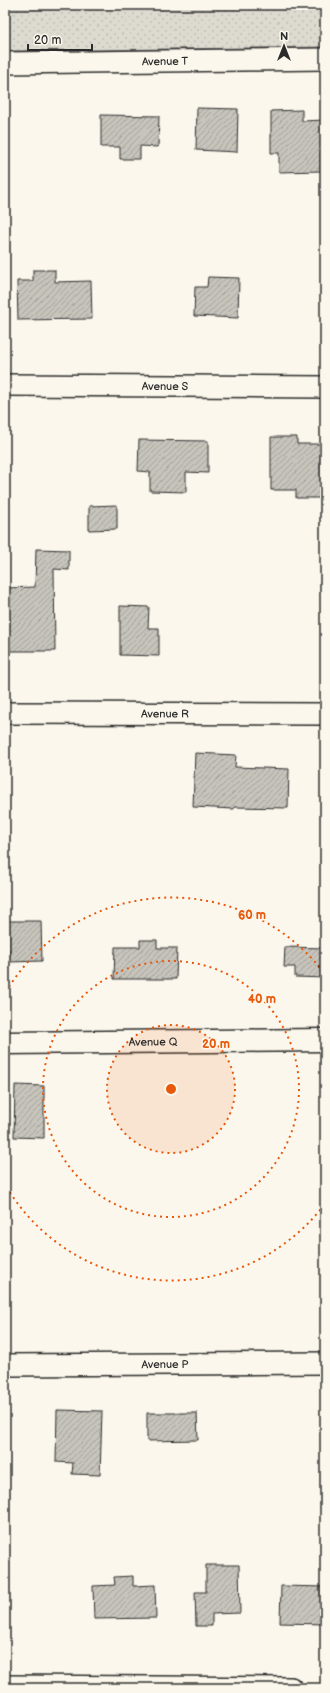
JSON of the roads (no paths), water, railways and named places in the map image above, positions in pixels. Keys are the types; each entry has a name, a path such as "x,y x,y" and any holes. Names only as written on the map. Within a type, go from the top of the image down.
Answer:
{"street":[{"name":"Avenue T","path":"5,63 325,59"},
{"name":"Avenue S","path":"5,384 325,387"},
{"name":"Avenue R","path":"5,713 325,714"},
{"name":"Avenue Q","path":"5,1042 325,1040"},
{"name":"Avenue P","path":"5,1365 325,1363"},
{"path":"5,1686 291,1688"}]}
